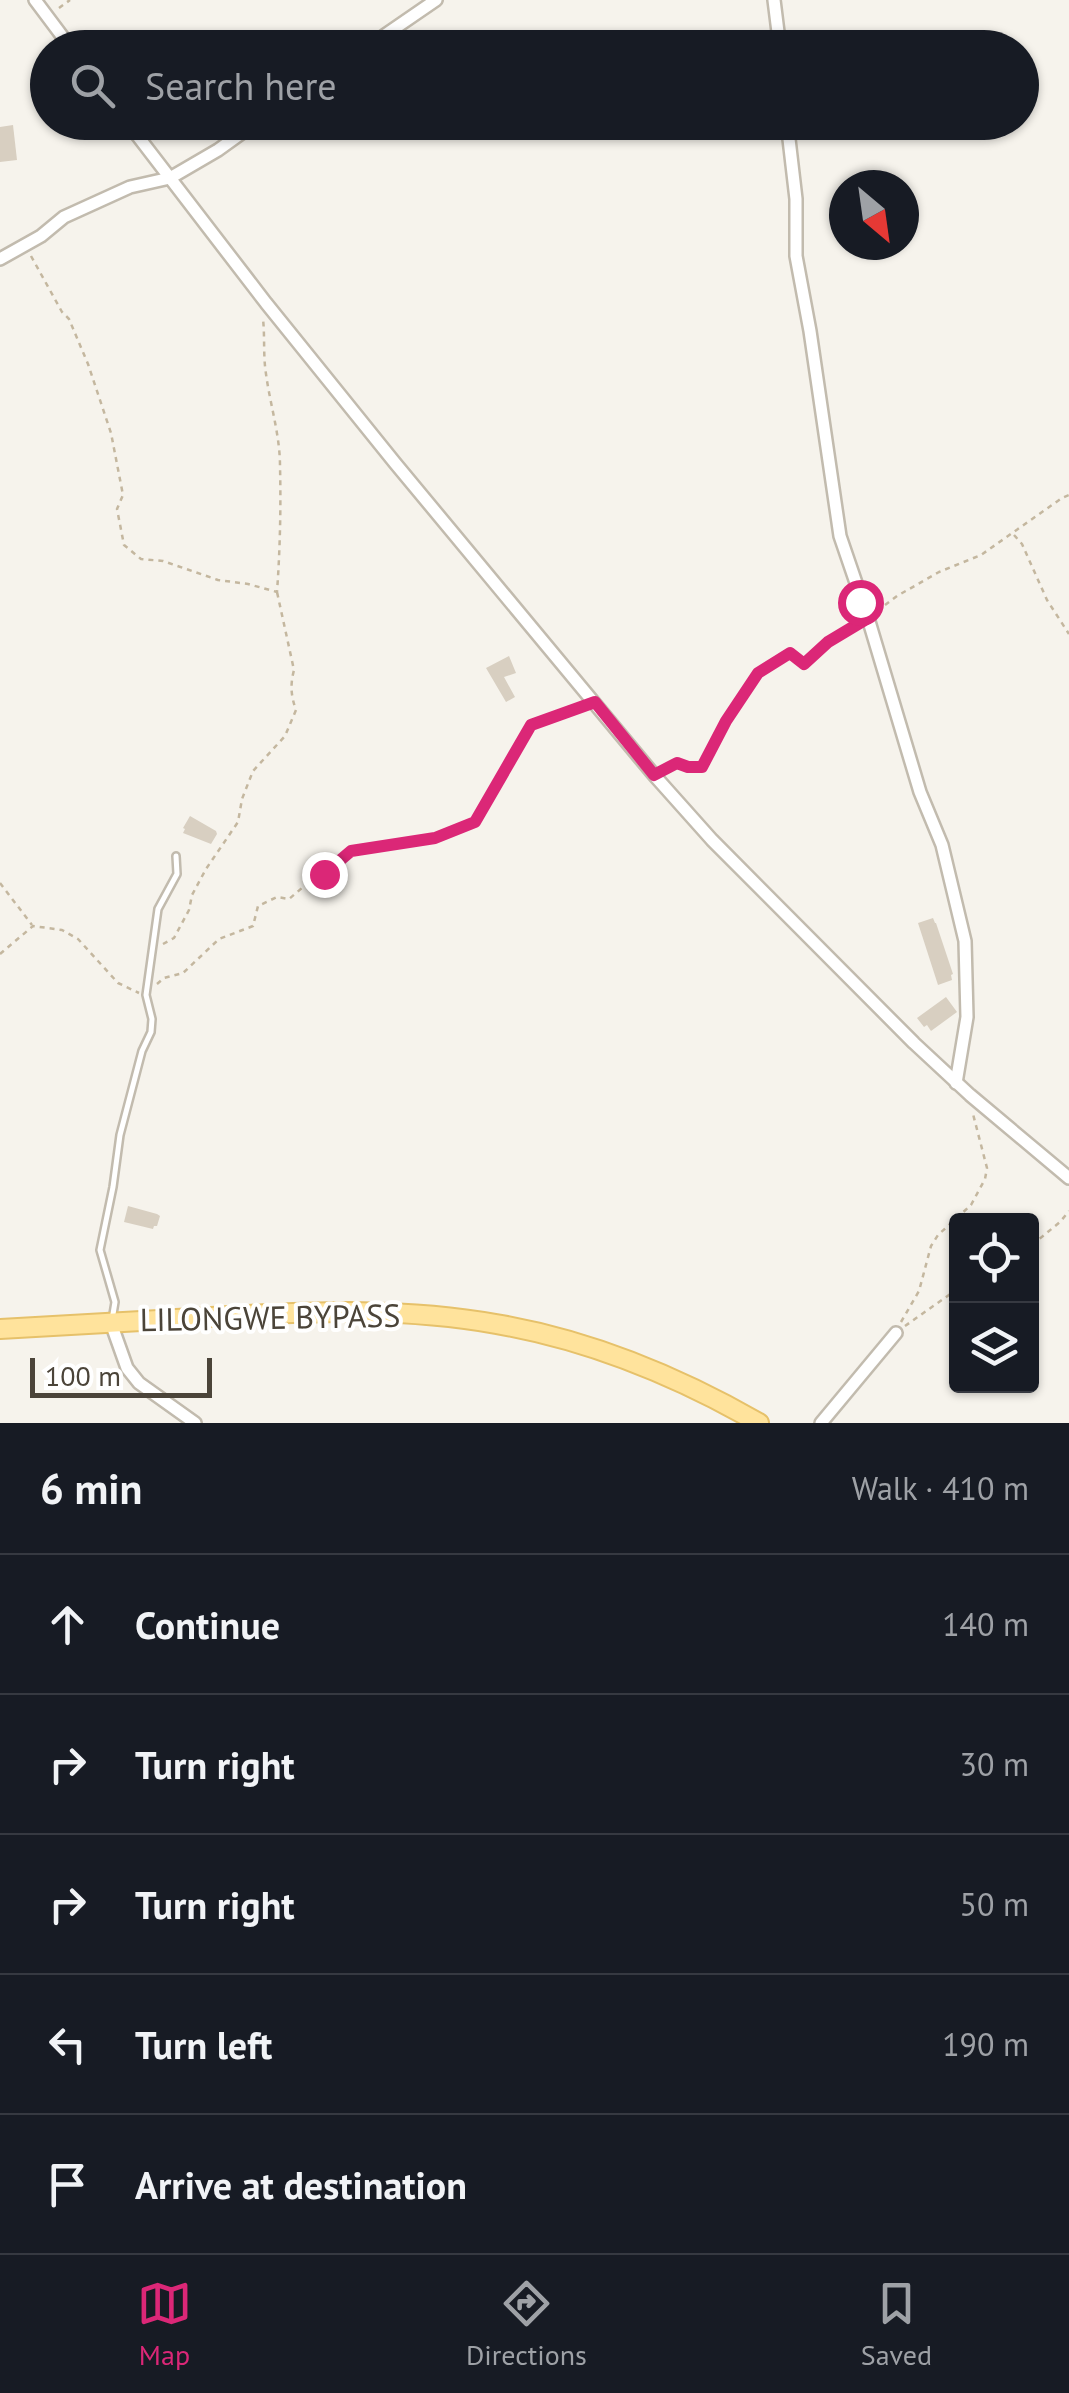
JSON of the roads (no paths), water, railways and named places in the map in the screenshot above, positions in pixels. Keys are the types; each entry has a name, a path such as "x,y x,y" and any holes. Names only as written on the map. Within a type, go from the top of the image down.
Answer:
{"main road":[{"name":"LILONGWE BYPASS","path":"0,1329 307,1312 394,1313 495,1323 578,1342 646,1366 759,1423"}],"street":[{"path":"35,0 58,30"},
{"path":"392,30 436,0"},
{"path":"774,0 778,30"},
{"path":"141,140 395,463 712,840 956,1083 1069,1178"},
{"path":"0,259 26,246 64,217 130,187 170,178 232,140"},
{"path":"789,140 796,198 796,256 840,536 920,792 947,862 965,941 967,1017 956,1083"},
{"path":"112,1323 127,1368 138,1383 195,1423"},
{"path":"821,1423 896,1333"}],"lane":[{"path":"112,1323 115,1302 100,1250 120,1135 151,1032 146,995 158,909 177,874 176,856"}]}
